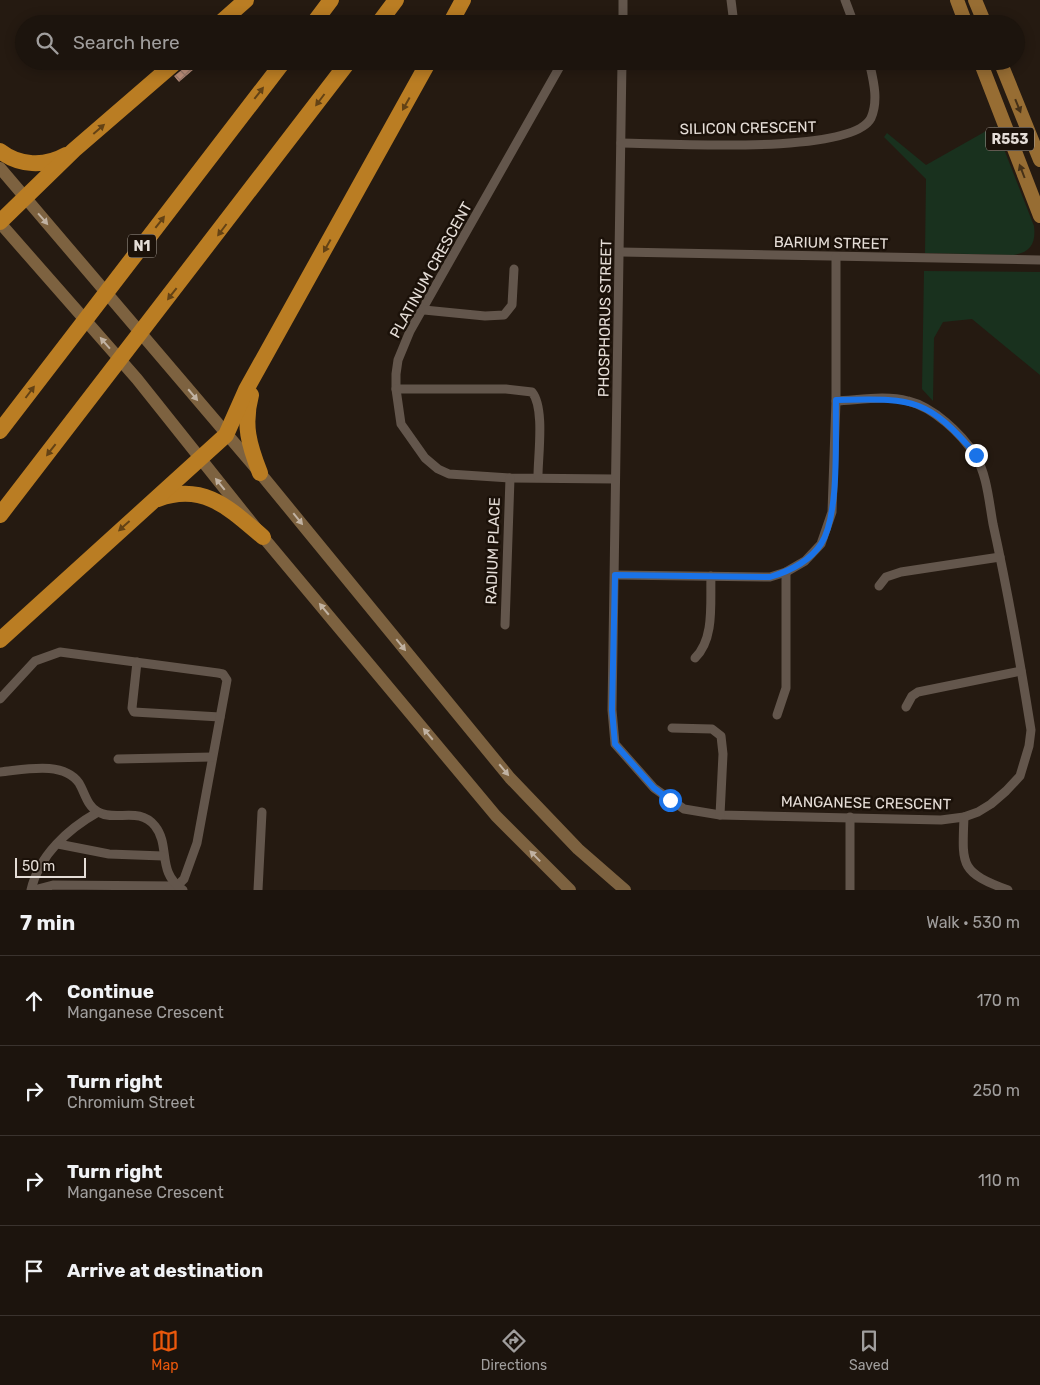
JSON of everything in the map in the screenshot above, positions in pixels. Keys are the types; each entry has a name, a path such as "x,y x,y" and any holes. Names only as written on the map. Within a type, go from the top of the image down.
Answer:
{"highway":[{"path":"229,15 246,0"},
{"path":"320,15 331,0"},
{"path":"385,15 396,0"},
{"path":"455,15 463,0"},
{"path":"0,222 74,150 167,70"},
{"name":"N1","path":"0,431 277,70"},
{"path":"0,516 342,70"},
{"path":"0,640 226,435 257,372 424,70"},
{"path":"0,151 7,157 22,162 38,164 58,160 74,150"},
{"path":"257,372 246,411 246,424 248,441 260,473"},
{"path":"151,502 178,494 205,496 224,504 263,537"}],"main road":[{"path":"957,0 963,15"},
{"path":"975,0 981,15"},
{"name":"R553","path":"983,70 1040,216"},
{"name":"R553","path":"1004,70 1040,160"},
{"path":"0,168 260,473 510,778 578,849 625,890"},
{"path":"0,222 137,379 263,537 496,816 570,890"}],"street":[{"path":"623,0 623,15"},
{"path":"730,0 732,15"},
{"path":"845,0 851,15"},
{"name":"PLATINUM CRESCENT","path":"558,70 424,310 410,331 398,360 396,388 401,424 425,458 438,469 449,474 510,478 538,476 615,479"},
{"name":"PHOSPHORUS STREET","path":"615,575 615,479 621,252 622,70"},
{"name":"SILICON CRESCENT","path":"621,143 776,144 822,141 848,134 860,129 871,118 874,104 874,85 871,70"},
{"name":"BARIUM STREET","path":"621,252 1040,260"},
{"path":"615,575 770,577 786,572 805,561 821,544 832,512 836,400 836,257"},
{"path":"424,310 485,316 504,314 512,305 514,269"},
{"path":"396,388 506,389 532,392 537,398 539,409 538,476"},
{"name":"MANGANESE CRESCENT","path":"615,575 612,710 615,744 654,788 670,800 693,812 720,815 941,820 964,818 991,804 1020,776 1029,746 1031,730 983,473 976,455 947,424 930,411 908,401 894,399 836,400"},
{"name":"RADIUM PLACE","path":"505,625 510,478"},
{"path":"879,586 893,574 1000,556"},
{"path":"777,714 786,688 786,572"},
{"path":"696,658 702,652 707,640 711,576"},
{"path":"0,699 35,661 50,654 77,652 223,674 228,685 196,843 180,888"},
{"path":"137,662 132,708 134,712 220,717"},
{"path":"906,707 912,696 918,692 1021,670"},
{"path":"672,728 712,729 721,736 724,754 720,815"},
{"path":"118,759 212,757"},
{"path":"0,772 50,769 63,771 78,782 88,801 98,812"},
{"path":"98,812 130,814 150,821 160,835 163,856 170,879 180,888 53,886 33,890 34,875 42,862 73,826 98,812"},
{"path":"258,890 262,812"},
{"path":"850,817 850,890"},
{"path":"964,818 963,849 968,870 980,879 1008,890"},
{"path":"58,844 100,853 163,856"}],"green space":[{"path":"995,126 1034,226 1034,237 1031,246 1025,252 1014,255 925,253 926,179 884,137 887,133 926,165"},
{"path":"924,271 1040,272 1040,375 972,319 943,322 934,338 933,401 922,389"}],"building":[{"path":"182,70 193,70 179,82 174,76"}],"route":[{"path":"670,800 654,788 615,744 612,730 615,575 770,577 786,572 805,561 821,544 832,512 836,400 894,399 908,401 930,411 947,424 976,455"}]}
